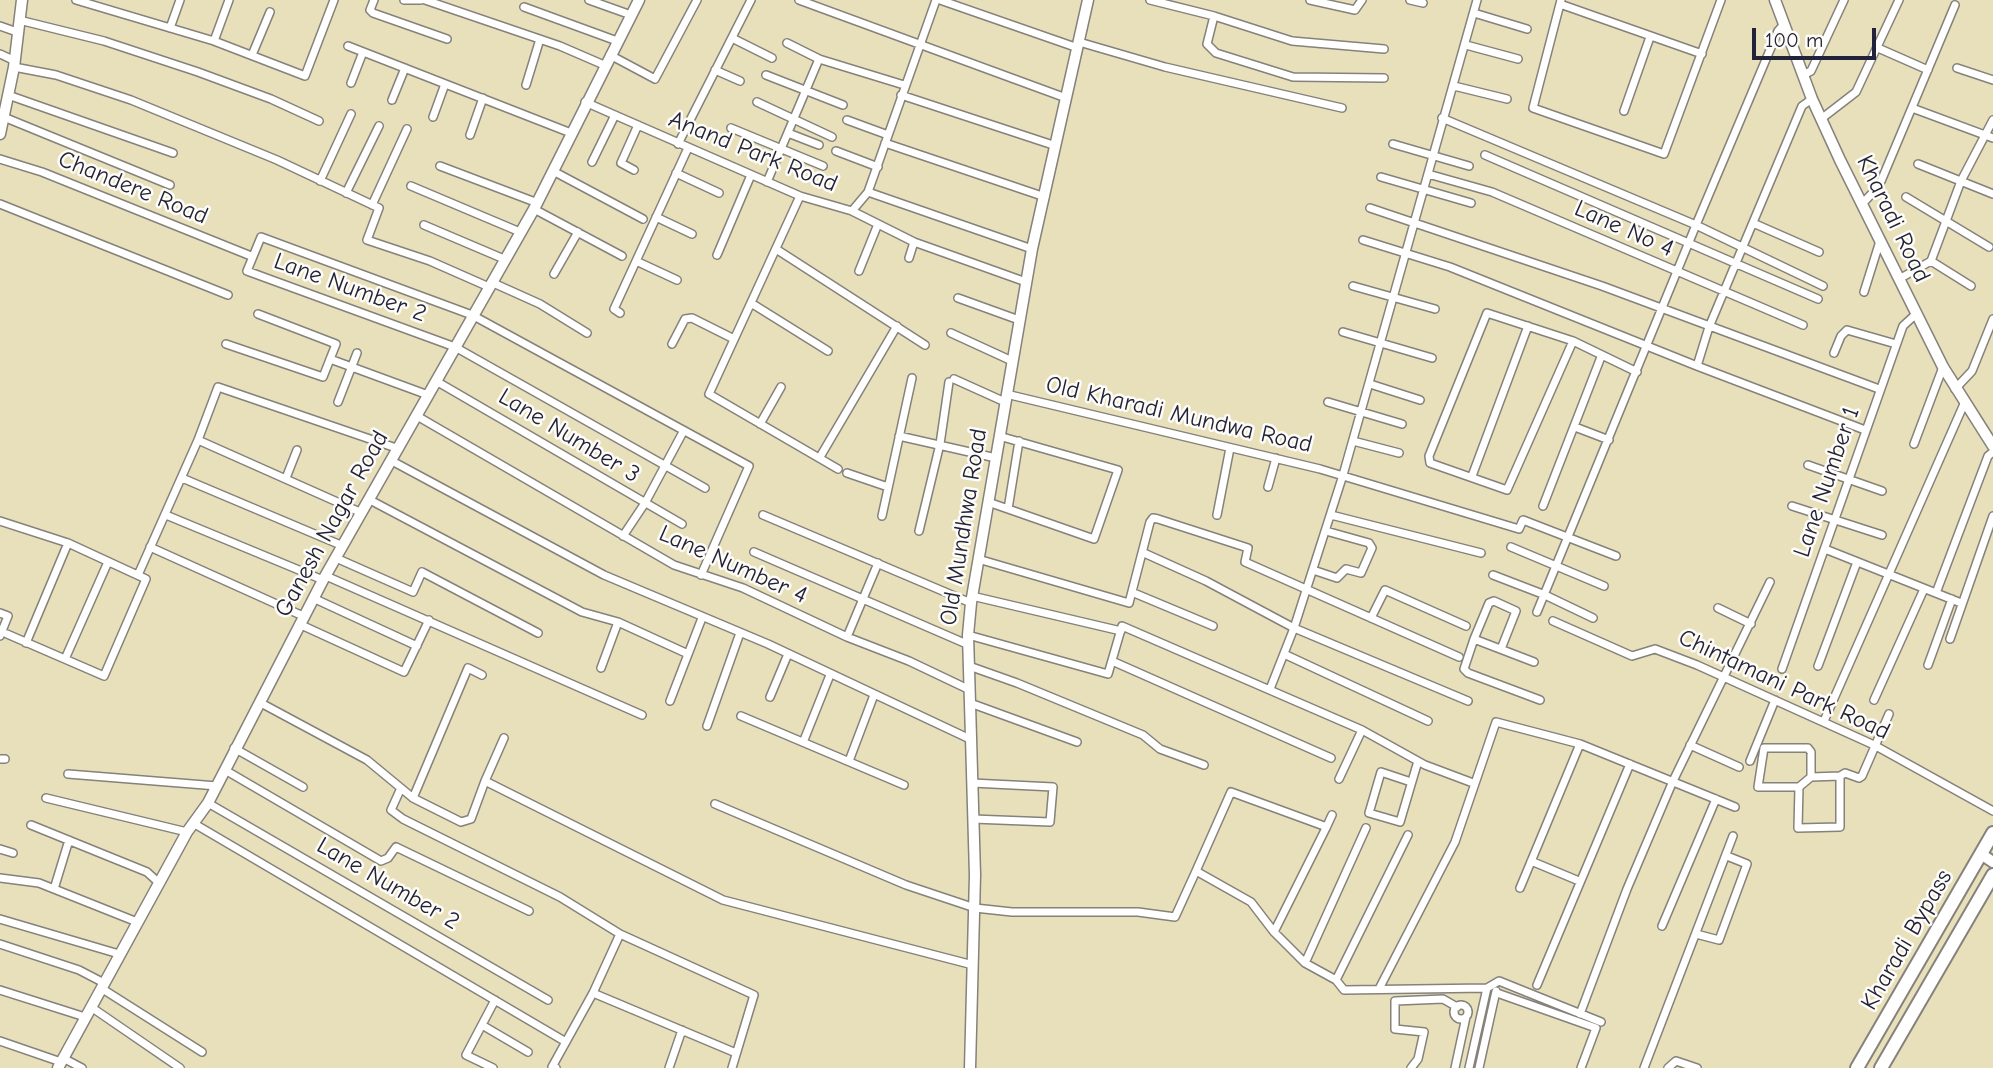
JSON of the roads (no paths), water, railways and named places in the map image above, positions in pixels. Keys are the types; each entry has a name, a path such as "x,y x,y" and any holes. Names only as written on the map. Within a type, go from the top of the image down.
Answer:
{"highway":[{"name":"Kharadi Bypass","path":"1857,1068 1992,839"},
{"name":"Kharadi Bypass","path":"1881,1068 1993,875"}],"main road":[{"path":"1981,854 1993,862"}],"street":[{"path":"0,134 22,0"},
{"path":"76,0 214,41 305,76 334,0"},
{"path":"170,28 180,0"},
{"path":"214,41 229,0"},
{"path":"374,0 370,10 373,13 447,39"},
{"path":"404,0 423,0 540,39 604,65"},
{"path":"589,0 631,15"},
{"name":"Ganesh Nagar Road","path":"61,1063 190,828 208,803 313,598 554,172 585,102 639,0"},
{"path":"610,55 655,79 697,0"},
{"path":"678,144 751,0"},
{"path":"799,0 1066,98"},
{"path":"938,0 1078,45 1342,108"},
{"name":"Anand Park Road","path":"585,102 800,196 852,211 868,192 904,85 938,0"},
{"name":"Old Mundhwa Road","path":"970,1068 975,908 968,640 972,599 1032,249 1088,0"},
{"path":"1150,0 1214,16 1292,41 1384,49"},
{"path":"1310,0 1355,10 1362,0"},
{"path":"1410,0 1423,3"},
{"path":"1270,689 1307,589 1362,412 1477,0"},
{"path":"1702,54 1561,2 1533,108 1664,154 1702,54 1721,0"},
{"path":"1803,75 1811,71 1844,0"},
{"path":"1821,120 1851,99 1899,0"},
{"name":"Kharadi Road","path":"1779,2 1784,24 1821,120 1943,367 1964,404 1989,431 1993,446"},
{"path":"1862,204 1879,186 1955,5"},
{"path":"524,7 617,41"},
{"path":"252,55 270,12"},
{"path":"1474,13 1527,29"},
{"path":"1214,16 1207,44 1216,53 1293,77 1384,78"},
{"path":"19,20 104,41 198,72 271,99 319,121"},
{"path":"1537,612 1696,225 1778,31 1784,24"},
{"path":"0,26 17,32"},
{"path":"1625,111 1650,37"},
{"path":"732,38 772,58"},
{"path":"526,85 540,39"},
{"path":"787,43 819,59 904,85"},
{"path":"1466,45 1518,60"},
{"path":"348,46 571,133"},
{"path":"1878,48 1928,70"},
{"path":"351,83 363,52"},
{"path":"0,54 13,63 131,100 379,208 368,240 540,304 587,333"},
{"path":"767,182 819,59"},
{"path":"392,100 405,68"},
{"path":"1957,68 1993,79"},
{"path":"716,70 740,81"},
{"path":"766,75 843,105"},
{"path":"433,117 445,84"},
{"path":"1454,86 1507,99"},
{"path":"901,95 1056,146"},
{"path":"470,135 483,98"},
{"path":"1697,366 1709,327 1802,106 1812,99"},
{"path":"5,100 173,153"},
{"path":"757,102 832,137"},
{"path":"1912,108 1989,137"},
{"path":"320,181 351,114"},
{"path":"592,162 615,115"},
{"path":"2,116 170,186"},
{"path":"1442,118 1696,225 1823,286"},
{"path":"846,120 887,139 1045,197"},
{"path":"1899,279 1931,261 1961,181 1989,137 1993,120"},
{"path":"634,170 621,163 638,125"},
{"path":"346,193 379,126"},
{"path":"731,128 822,166"},
{"path":"372,205 407,129"},
{"path":"788,133 819,145"},
{"path":"1392,144 1469,166"},
{"path":"620,313 614,309 688,148"},
{"path":"836,151 878,167"},
{"path":"1485,155 1818,299"},
{"name":"Chandere Road","path":"0,159 42,172 251,256"},
{"path":"1919,164 1993,194"},
{"path":"440,166 535,206 622,256"},
{"path":"554,172 643,219"},
{"path":"676,173 719,193"},
{"name":"Lane No 4","path":"1428,174 1492,192 1676,273 1803,325"},
{"path":"717,254 751,175"},
{"path":"1381,177 1471,203"},
{"path":"411,186 520,232"},
{"path":"868,192 1032,249"},
{"path":"800,196 709,394 838,469"},
{"path":"1906,197 1989,247"},
{"path":"0,204 228,295"},
{"path":"1370,208 1661,309 1879,390"},
{"path":"852,211 914,242 1026,282"},
{"path":"656,217 692,234"},
{"path":"1753,223 1819,252"},
{"path":"859,271 878,224"},
{"path":"424,225 504,259"},
{"path":"554,274 578,232"},
{"path":"251,256 261,237 472,315 748,466 701,575"},
{"path":"1363,240 1450,267 1866,430"},
{"path":"1864,292 1880,241"},
{"path":"909,258 914,242"},
{"path":"775,249 925,345"},
{"name":"Lane Number 2","path":"251,256 247,271 455,347"},
{"path":"636,261 677,280"},
{"path":"1931,261 1971,286"},
{"path":"1353,286 1436,309"},
{"path":"958,298 1019,320"},
{"path":"751,303 828,351"},
{"path":"1573,341 1507,490 1430,463 1429,456 1487,313 1573,341 1601,357 1637,372"},
{"path":"226,344 323,377 336,344 258,314"},
{"name":"Lane Number 1","path":"1782,669 1896,344 1903,326 1916,314"},
{"path":"672,344 685,319 692,318 734,339"},
{"path":"1955,388 1972,371 1993,318"},
{"path":"820,457 897,326"},
{"path":"1472,476 1528,326"},
{"path":"1834,353 1841,336 1847,330 1896,344"},
{"path":"1343,332 1432,358"},
{"path":"951,333 1012,360"},
{"path":"455,347 705,488"},
{"path":"338,402 356,353"},
{"path":"1543,506 1601,357"},
{"path":"330,359 428,395"},
{"path":"1914,444 1943,367"},
{"path":"882,516 912,378"},
{"name":"Old Kharadi Mundwa Road","path":"940,444 951,380 1006,398 1230,447 1343,475 1518,529 1523,520 1569,537"},
{"name":"Lane Number 3","path":"436,381 682,524"},
{"path":"1370,384 1420,400"},
{"path":"138,575 182,478 218,387 398,449"},
{"path":"760,424 781,387"},
{"path":"1328,402 1402,424"},
{"path":"1824,721 1964,404"},
{"name":"Lane Number 4","path":"417,416 674,565 743,588 847,638 909,661 970,690"},
{"path":"1575,428 1609,440"},
{"path":"624,536 645,503 682,432"},
{"path":"899,436 996,458"},
{"path":"988,502 1094,539 1117,474 1116,468 999,436"},
{"path":"198,440 362,513"},
{"path":"1008,509 1019,441"},
{"path":"1353,441 1399,453"},
{"path":"919,531 940,444"},
{"path":"1217,515 1230,447"},
{"path":"286,478 297,450"},
{"path":"1936,593 1989,456 1993,452"},
{"path":"1268,487 1276,458"},
{"path":"392,461 604,575 788,654 972,740"},
{"path":"1808,465 1882,491"},
{"path":"847,473 888,487"},
{"path":"182,478 343,546"},
{"path":"370,500 582,612 618,622 688,654"},
{"path":"1792,506 1882,535"},
{"path":"166,515 429,620 642,715"},
{"path":"763,515 972,599 1121,631"},
{"path":"1331,515 1481,553"},
{"path":"1950,639 1993,516"},
{"path":"978,559 1129,603 1134,593 1150,522 1158,519 1248,548 1245,562 1459,657"},
{"path":"0,521 68,543 146,579 104,676 4,635 8,616 0,613"},
{"path":"1313,570 1337,578 1346,569 1361,573 1372,548 1369,542 1326,531"},
{"path":"1569,537 1616,556"},
{"path":"26,643 68,543"},
{"path":"150,547 404,672 429,620"},
{"path":"1511,547 1604,586"},
{"path":"1825,549 1961,603"},
{"path":"754,552 863,600 968,640 1108,674 1122,626 1167,643 1362,730 1418,761 1474,783"},
{"path":"1143,553 1206,581 1294,628 1468,701"},
{"path":"336,558 412,592 422,572 538,633"},
{"path":"65,659 108,562"},
{"path":"1818,666 1857,562"},
{"path":"847,638 878,563"},
{"path":"1493,575 1545,595 1593,618"},
{"path":"1580,1014 1627,888 1673,781 1770,582"},
{"path":"1874,700 1924,589"},
{"path":"1371,618 1385,590 1466,626"},
{"path":"1134,593 1213,626"},
{"path":"313,598 417,646"},
{"path":"1928,665 1952,599"},
{"path":"1501,649 1516,611 1494,601 1489,603 1465,661 1468,673 1540,700"},
{"path":"1718,608 1751,624"},
{"path":"670,701 702,618"},
{"name":"Chintamani Park Road","path":"1553,621 1632,656 1656,649 1662,650 1874,745 1993,811"},
{"path":"601,668 618,622"},
{"path":"707,726 740,633"},
{"path":"1474,639 1534,662"},
{"path":"771,697 788,654"},
{"path":"1284,654 1428,721"},
{"path":"1112,661 1331,758"},
{"path":"969,666 1017,682 1143,735 1160,749 1204,765"},
{"path":"413,798 468,668 482,675"},
{"path":"804,740 830,675"},
{"path":"849,761 874,695"},
{"path":"1750,761 1775,700"},
{"path":"258,702 367,760 413,798 465,822 473,815 504,738"},
{"path":"970,703 1077,742"},
{"path":"1811,777 1811,752 1808,748 1764,748 1758,787 1799,787 1811,777 1840,776 1845,773 1861,778 1889,714"},
{"path":"741,716 804,740 904,785"},
{"path":"1380,987 1455,842 1496,722 1580,744 1735,807"},
{"path":"1339,779 1362,730"},
{"path":"1520,888 1580,744"},
{"path":"1690,745 1739,767"},
{"path":"234,748 303,787"},
{"path":"1411,782 1381,772 1368,813 1400,822 1418,761"},
{"path":"1537,985 1578,881 1630,764"},
{"path":"225,770 381,861 388,858 396,847 529,911"},
{"path":"68,774 217,786"},
{"path":"1799,787 1798,828 1838,828 1841,825 1840,776"},
{"path":"485,781 723,900 973,965"},
{"path":"972,783 1053,787 1050,822 974,819"},
{"path":"401,788 391,810 403,819 560,897 620,934 754,995 732,1068"},
{"path":"715,804 906,886 975,908 1012,912 1138,912 1175,918 1231,792 1326,828"},
{"path":"46,798 190,828 566,1042"},
{"path":"1662,926 1716,799"},
{"name":"Lane Number 2","path":"208,803 548,1000"},
{"path":"1274,932 1332,815"},
{"path":"31,825 146,872 159,883"},
{"path":"1305,963 1366,828"},
{"path":"1336,981 1408,835"},
{"path":"1644,1068 1727,856 1732,836"},
{"path":"54,889 69,840"},
{"path":"0,849 13,853"},
{"path":"1696,934 1720,940 1748,864 1727,856"},
{"path":"1531,861 1578,881"},
{"path":"1196,870 1251,902 1274,932 1305,963 1336,981 1345,990 1490,986 1499,981 1601,1023"},
{"path":"0,878 38,883 137,922"},
{"path":"0,919 119,954"},
{"path":"556,1068 552,1067 593,993 620,934"},
{"path":"0,944 79,970 202,1052"},
{"path":"1490,986 1497,993 1595,1028 1581,1068"},
{"path":"1469,1068 1490,986"},
{"path":"0,990 88,1012 180,1068"},
{"path":"593,993 736,1053"},
{"path":"1479,1068 1497,993"},
{"path":"1411,1068 1418,1059 1424,1032 1395,1029 1395,1001 1443,999 1457,1007 1462,1005 1467,1013 1455,1068"},
{"path":"492,1068 466,1055 495,1000"},
{"path":"1457,1007 1456,1016 1485,1005"},
{"path":"482,1025 528,1052"},
{"path":"669,1068 682,1030"},
{"path":"0,1041 82,1068"},
{"path":"1668,1068 1676,1061 1697,1068"}]}
